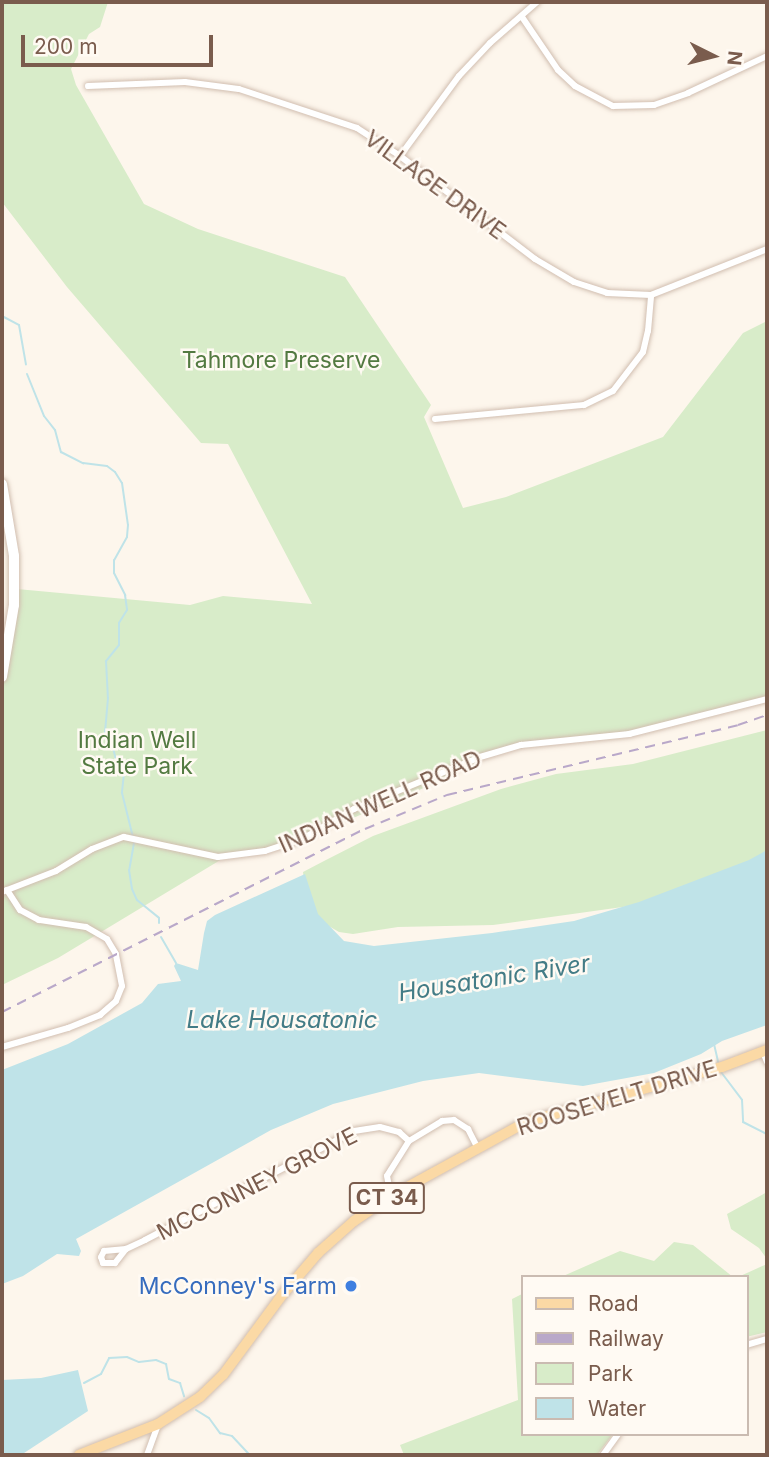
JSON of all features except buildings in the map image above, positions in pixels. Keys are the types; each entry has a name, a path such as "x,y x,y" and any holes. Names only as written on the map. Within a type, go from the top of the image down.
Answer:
{"main road":[{"path":"2,484 14,556 14,605 2,677"},
{"name":"ROOSEVELT DRIVE","path":"79,1455 159,1424 214,1385 290,1285 329,1242 391,1196 477,1147 538,1118 766,1055"}],"street":[{"path":"400,156 459,76 490,43 537,2"},
{"path":"522,17 558,70 575,86 613,106 654,105 688,93 767,56"},
{"name":"VILLAGE DRIVE","path":"88,86 185,82 239,89 357,128 400,156 554,272 607,293 651,295 767,249"},
{"path":"435,419 584,405 613,391 643,352 651,295"},
{"name":"INDIAN WELL ROAD","path":"4,891 56,871 109,841 130,837 218,857 265,851 302,839 354,809 489,754 521,745 629,734 767,699"},
{"path":"2,1047 68,1028 100,1015 116,1001 122,986 116,954 107,939 86,927 39,920 20,910 4,891"},
{"path":"391,1196 387,1176 409,1142 442,1121 454,1120 468,1129 477,1147"},
{"name":"MCCONNEY GROVE","path":"126,1249 354,1130 380,1128 400,1132 409,1142"},
{"path":"748,1344 767,1339"},
{"path":"147,1455 159,1424"},
{"path":"603,1455 617,1436"}],"green space":[{"path":"2,2 108,2 100,27 89,34 71,69 76,85 144,204 198,229 345,277 431,405 424,417 463,508 506,497 663,437 743,333 767,321 767,700 607,739 541,745 496,753 433,784 306,838 262,854 222,859 58,958 2,985 2,688 9,665 17,589 190,605 223,596 312,604 228,444 201,443 67,287 2,202"},
{"path":"767,730 767,858 644,904 493,925 398,927 353,934 339,932 327,925 312,908 305,889 303,872 373,836 501,789 556,774 633,764"},
{"path":"767,1192 767,1259 759,1248 731,1229 727,1214"},
{"path":"674,1242 693,1245 730,1275 566,1275 620,1251 654,1261"},
{"path":"767,1264 767,1332 748,1337 748,1275 742,1275"},
{"path":"520,1295 520,1436 611,1436 597,1455 404,1455 400,1445 518,1400 512,1299"}],"water":[{"name":"Lake Housatonic","path":"767,850 767,1025 722,1041 701,1054 654,1073 583,1086 479,1073 423,1081 333,1104 271,1130 76,1239 81,1251 79,1256 57,1254 23,1276 2,1284 2,1070 68,1044 142,1003 158,984 181,981 174,966 176,963 198,970 207,921 215,915 305,874 318,914 344,941 374,946 492,933 574,921 639,902 749,860"},
{"path":"78,1370 88,1411 21,1455 2,1455 2,1380 41,1378"}],"waterway":[{"path":"2,316 19,325 26,364"},
{"path":"27,374 44,416 55,430 61,452 83,463 107,466 122,483 128,525 127,537 114,560 114,573 125,595 127,610 119,623 119,645 106,661 108,698 105,732 118,768 124,773 122,793 133,837"},
{"path":"134,843 129,870 132,889 137,900 159,918 159,923"},
{"path":"161,937 176,963"},
{"path":"714,1044 718,1062"},
{"path":"721,1072 742,1100 743,1122 767,1134"},
{"path":"84,1383 101,1374 109,1358 127,1357 139,1362 156,1360 166,1364 169,1379 180,1383 184,1396"},
{"path":"196,1410 209,1418 220,1433 232,1436 250,1455"}],"railway":[{"path":"2,1012 365,829 447,795 738,725 767,715"}],"place":[{"name":"McConney's Farm","path":"351,1286"}],"park label":[{"name":"Tahmore Preserve","path":"281,360"},
{"name":"Indian Well State Park","path":"137,753"}],"water label":[{"name":"Housatonic River","path":"494,978"}]}
